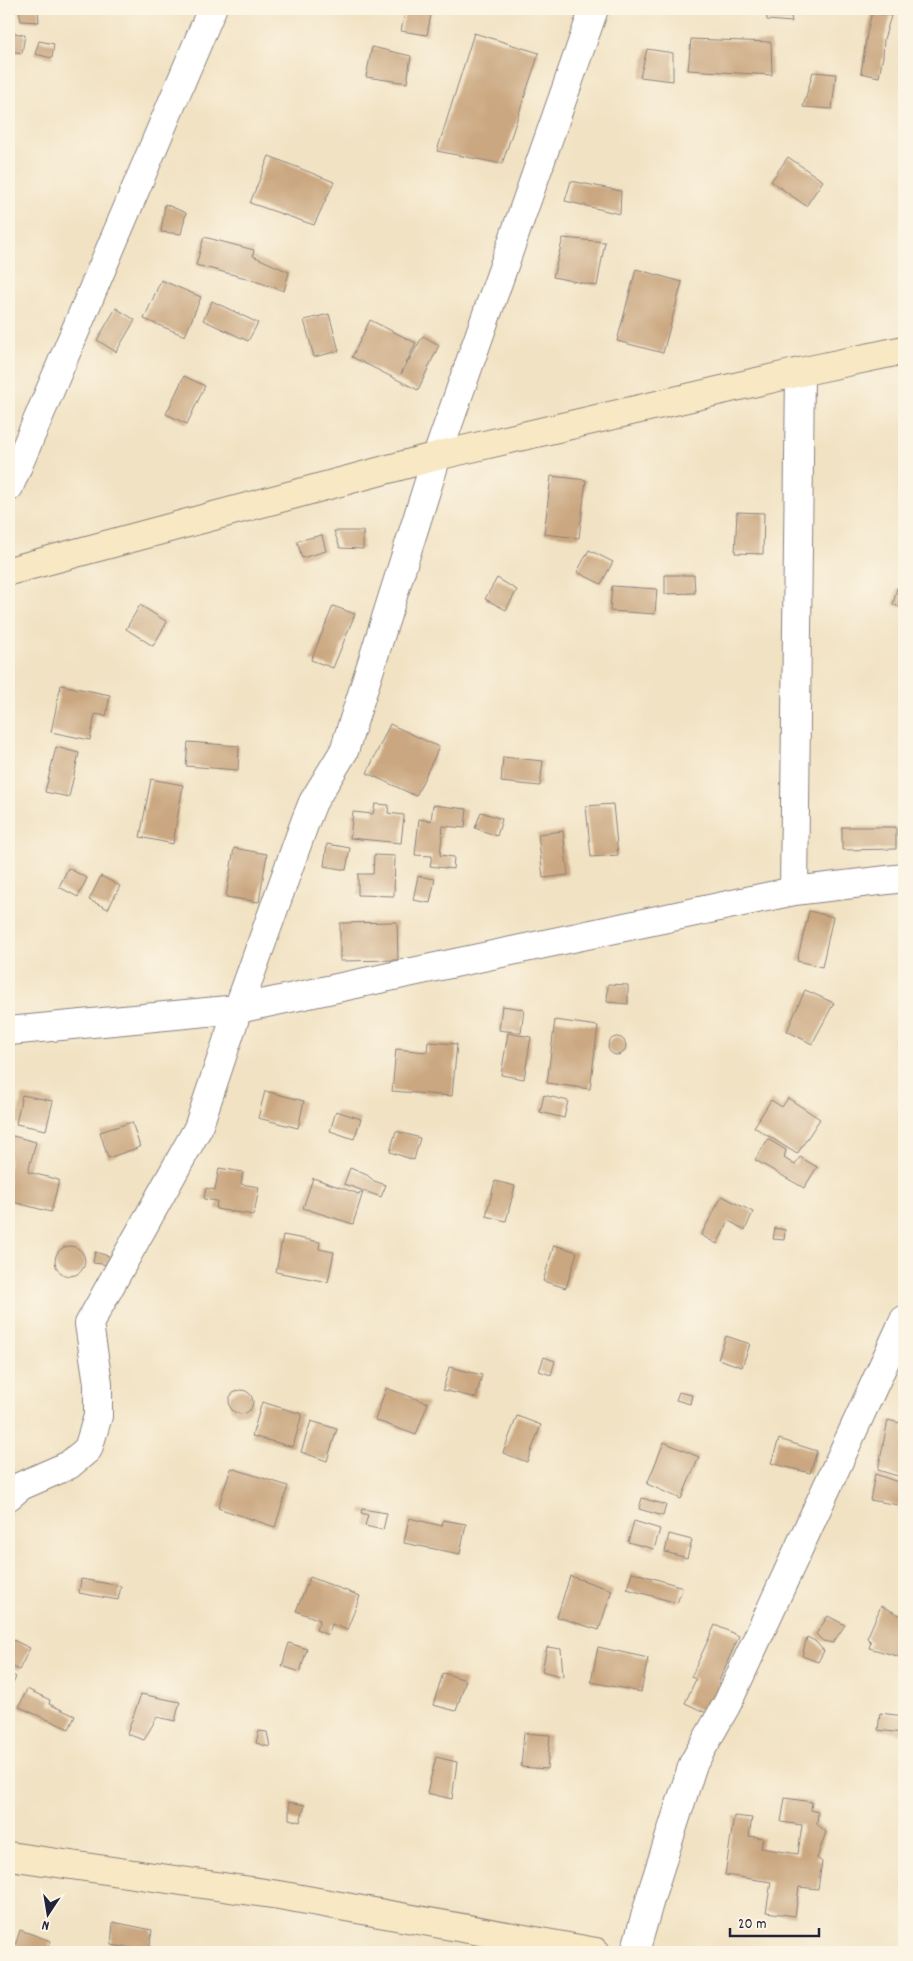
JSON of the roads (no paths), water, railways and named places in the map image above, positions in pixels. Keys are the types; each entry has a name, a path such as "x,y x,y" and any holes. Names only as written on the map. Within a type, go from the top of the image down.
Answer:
{"street":[{"path":"9,487 212,9"},
{"path":"9,1496 21,1486 70,1465 88,1449 98,1416 98,1383 89,1324 198,1128 238,1009 313,802 344,751 437,456 594,9"},
{"path":"9,571 437,456 800,372 904,350"},
{"path":"794,891 800,372"},
{"path":"9,1032 238,1009 794,891 904,878"},
{"path":"635,1952 693,1764 727,1704 904,1320"},
{"path":"9,1856 279,1895 596,1952"}]}
